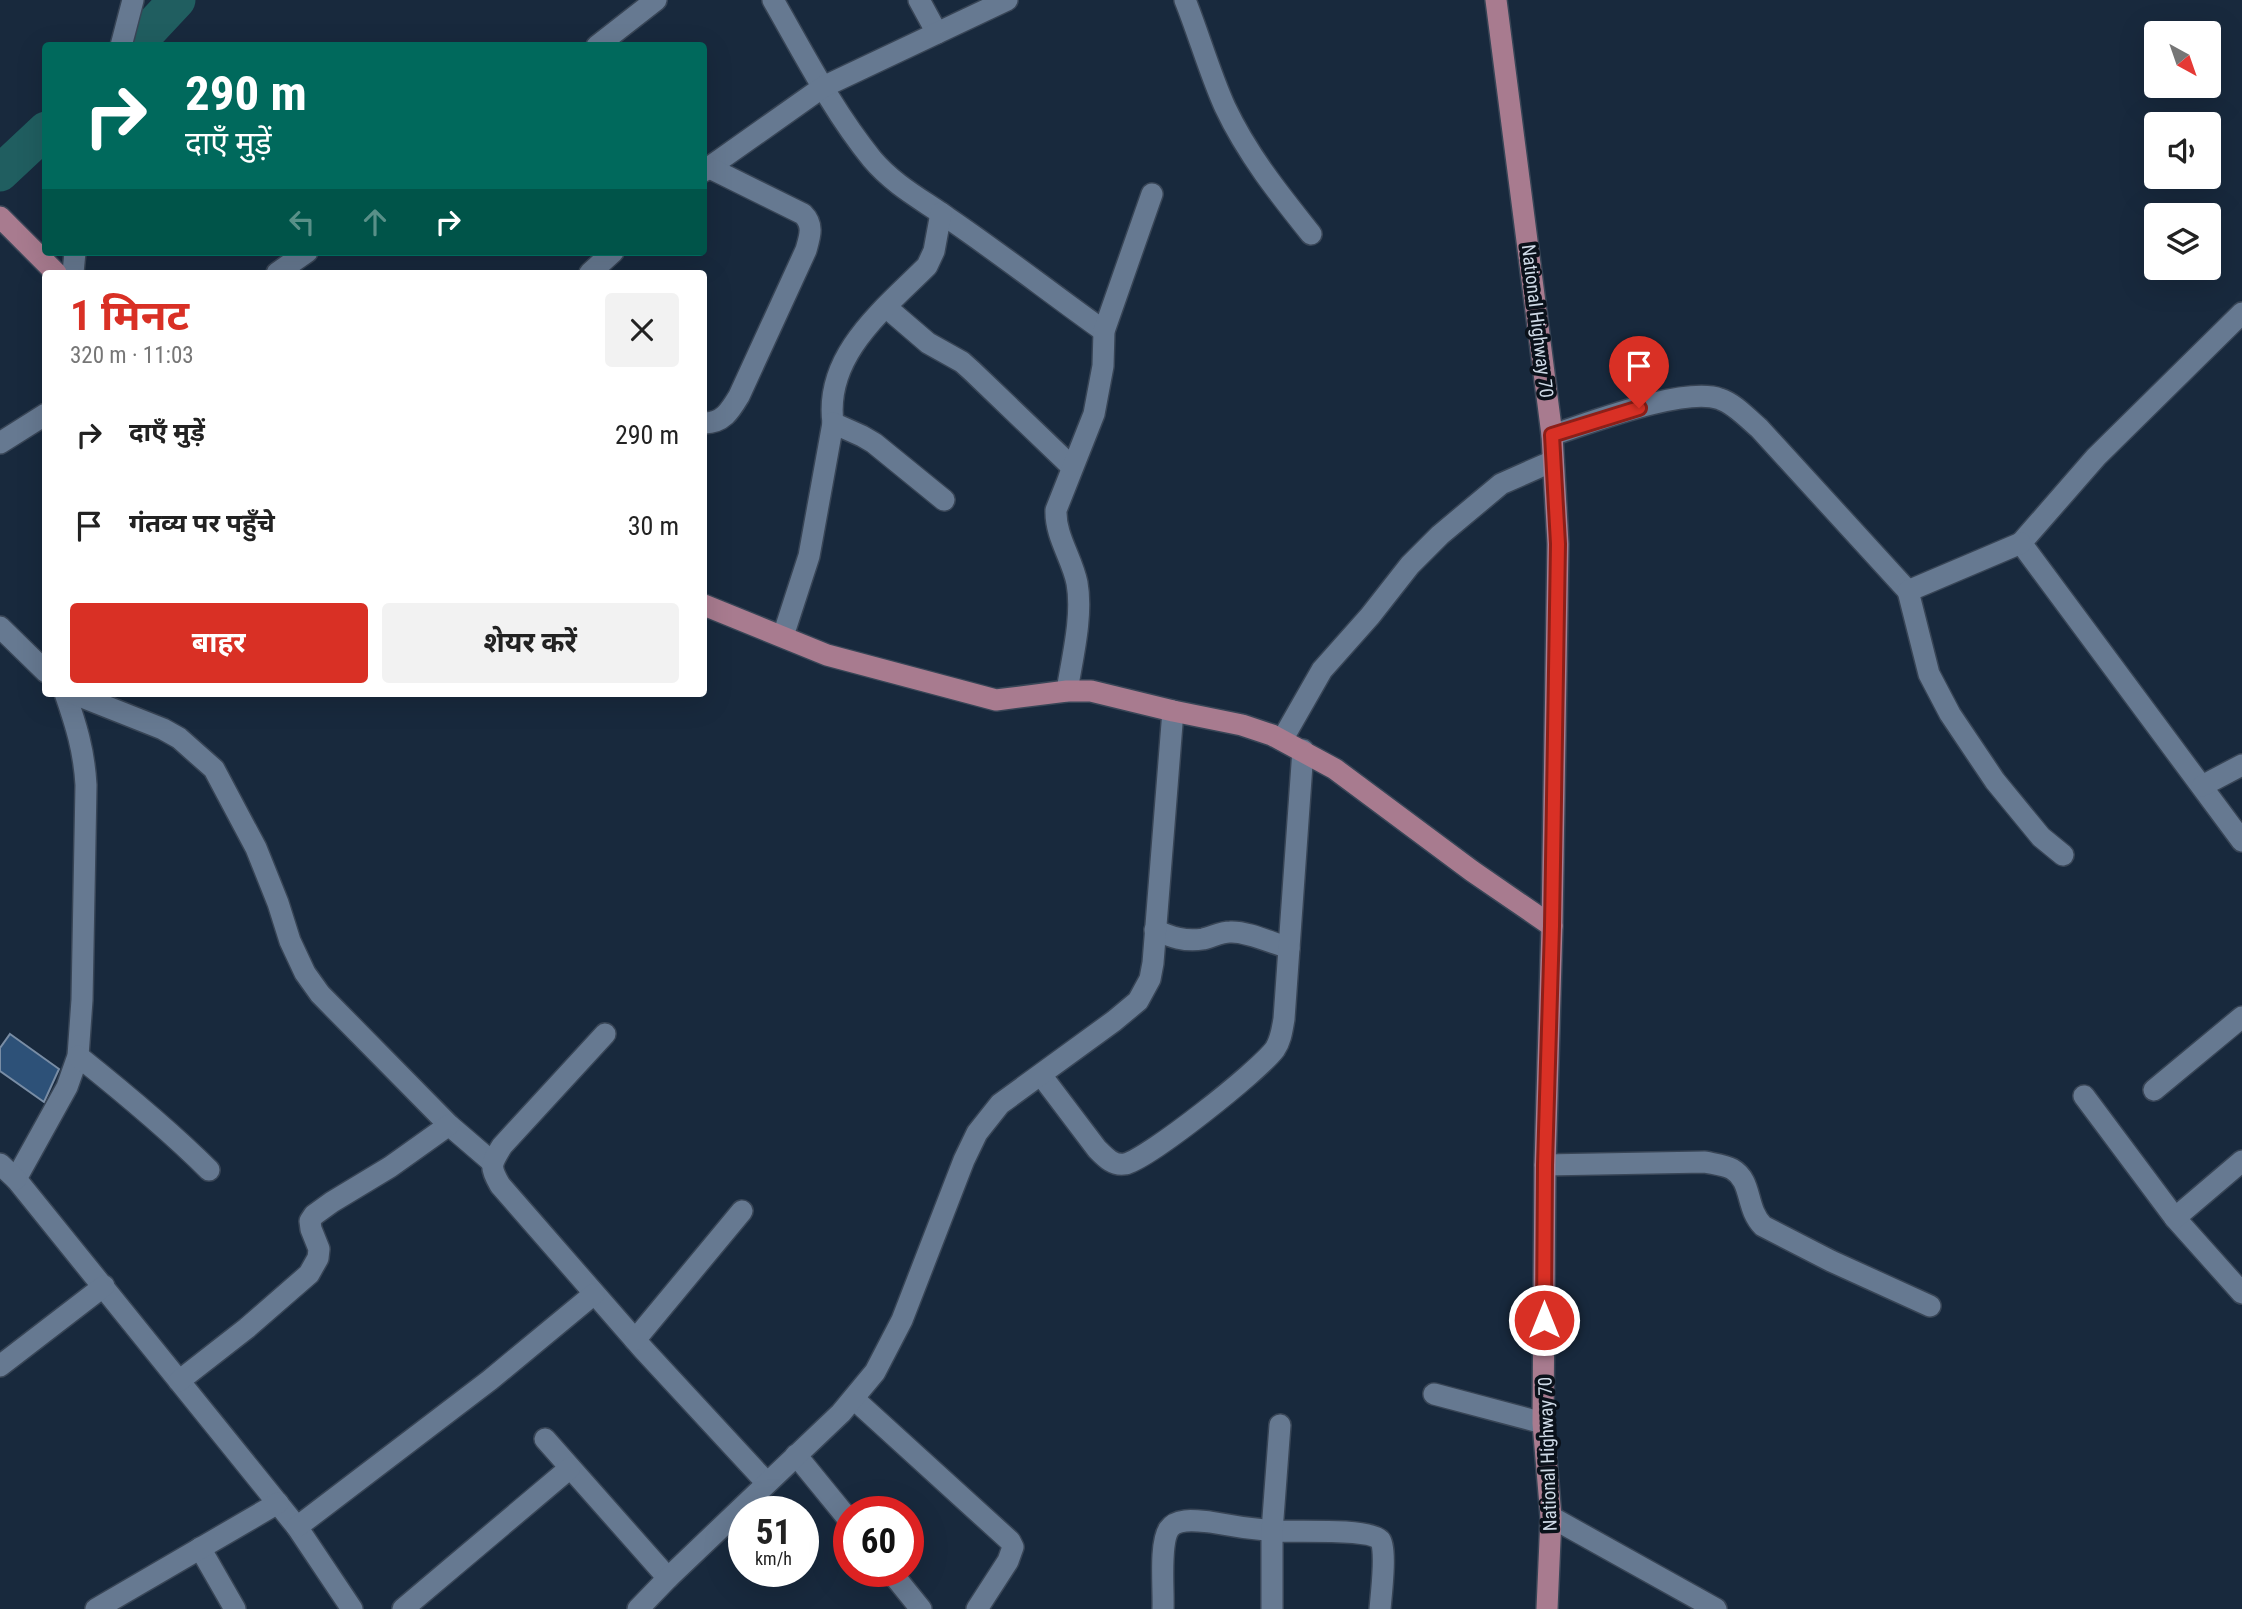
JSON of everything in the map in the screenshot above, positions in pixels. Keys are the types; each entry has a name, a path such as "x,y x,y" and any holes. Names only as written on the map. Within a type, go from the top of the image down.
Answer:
{"main road":[{"name":"National Highway 70","path":"1496,0 1552,435 1558,544 1545,1165 1543,1423 1551,1517 1547,1609"},
{"path":"0,217 53,270"},
{"path":"707,606 827,655 996,701 1067,691 1091,691 1242,725 1282,740 1335,769 1472,872 1552,926"}],"street":[{"path":"602,42 656,0"},
{"path":"773,0 823,87 872,159 901,188 941,213 1104,331"},
{"path":"919,0 937,33"},
{"path":"707,168 823,87 1007,0"},
{"path":"1185,0 1225,106 1236,127 1273,187 1311,234"},
{"path":"122,42 131,1"},
{"path":"707,169 803,214 809,221 811,233 806,250 739,396 729,413 721,420 707,422"},
{"path":"1067,691 1076,639 1078,597 1077,583 1056,522 1056,510 1094,414 1103,366 1104,331 1152,194"},
{"path":"783,636 809,556 833,423 832,396 843,359 855,341 927,266 932,258 941,213"},
{"path":"281,270 301,256"},
{"path":"593,270 609,256"},
{"path":"886,307 928,343 962,362 1072,467"},
{"path":"1908,591 2021,542 2096,457 2242,313"},
{"path":"1552,435 1661,401 1690,396 1722,399 1737,408 1759,428 1908,591 1929,674 1950,714 1995,781 2041,837 2063,855"},
{"path":"0,443 42,417"},
{"path":"833,423 874,443 944,500"},
{"path":"1282,740 1322,670 1370,616 1410,565 1440,535 1502,484 1553,461"},
{"path":"2021,542 2242,841"},
{"path":"0,627 42,668"},
{"path":"16,1179 67,1087 78,1056 82,1000 86,785 78,729 66,697"},
{"path":"82,697 163,729 179,738 214,769 256,849 278,902 290,941 305,973 331,1006 449,1125 492,1163"},
{"path":"638,1609 854,1399 875,1372 892,1343 964,1160 977,1133 1000,1104 1138,1001 1150,979 1174,711"},
{"path":"1041,1075 1107,1159 1117,1164 1133,1160 1200,1114 1264,1063 1277,1047 1284,1019 1303,750"},
{"path":"2202,786 2242,765"},
{"path":"1155,930 1186,940 1204,939 1229,932 1241,933 1289,948"},
{"path":"2154,1090 2242,1017"},
{"path":"605,1034 502,1146 492,1163 493,1173 500,1185 594,1294 767,1483"},
{"path":"78,1056 178,1139 209,1170"},
{"path":"2084,1096 2175,1218 2242,1293"},
{"path":"180,1381 257,1320 309,1274 318,1258 319,1249 311,1229 310,1221 314,1215 390,1167 449,1125"},
{"path":"2175,1218 2242,1161"},
{"path":"1545,1165 1705,1162 1731,1168 1744,1181 1755,1217 1763,1226 1831,1261 1930,1306"},
{"path":"0,1164 16,1179 104,1286 297,1527 352,1609"},
{"path":"635,1340 742,1210"},
{"path":"0,1366 104,1286"},
{"path":"297,1527 490,1380 594,1294"},
{"path":"1434,1394 1543,1423"},
{"path":"854,1399 1010,1541 1013,1547 1008,1561 977,1609"},
{"path":"1272,1609 1272,1531 1280,1425"},
{"path":"545,1439 668,1577"},
{"path":"796,1455 833,1500"},
{"path":"403,1609 570,1468"},
{"path":"101,1608 278,1503"},
{"path":"1551,1517 1716,1609"},
{"path":"1163,1609 1163,1563 1170,1528 1178,1522 1196,1520 1272,1531 1360,1533 1380,1539 1383,1558 1380,1609"},
{"path":"200,1548 235,1609"},
{"path":"903,1587 921,1609"}],"building":[{"path":"10,1034 59,1069 44,1102 0,1071 0,1048"}],"waterway":[{"path":"138,42 177,0"},
{"path":"0,173 42,134"}],"route":[{"path":"1544,1320 1558,544 1552,435 1639,408"}]}
